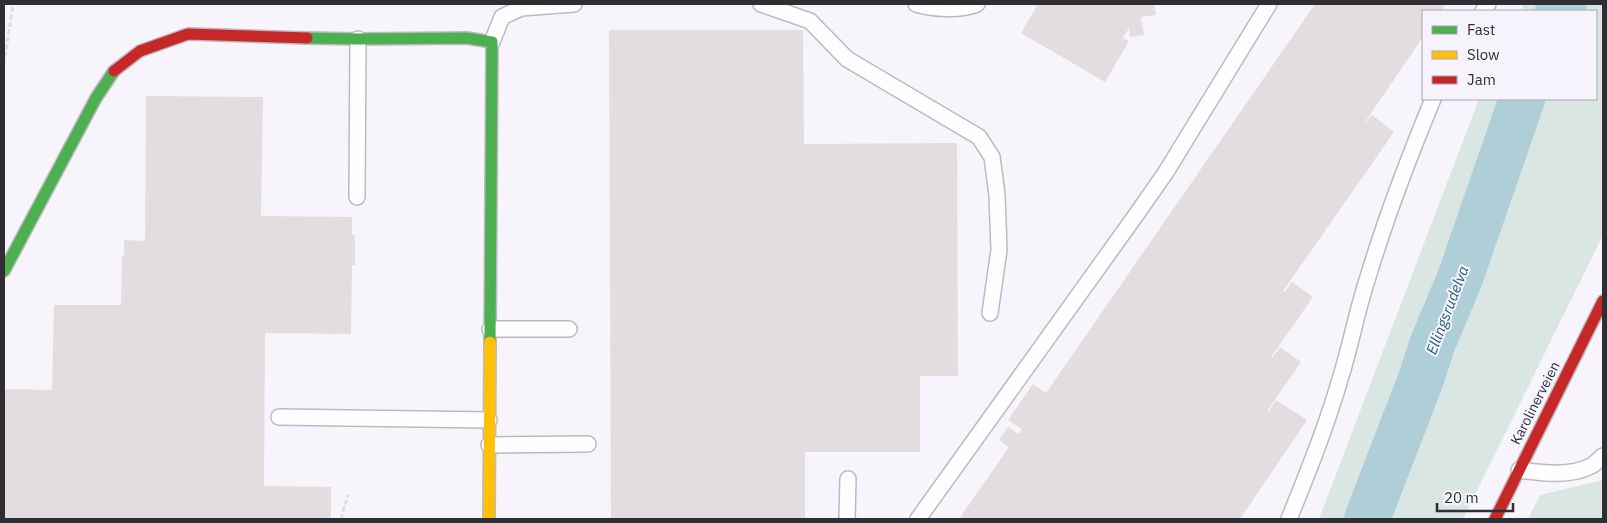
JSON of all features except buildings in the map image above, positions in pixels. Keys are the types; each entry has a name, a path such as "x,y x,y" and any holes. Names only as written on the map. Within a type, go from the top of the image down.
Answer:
{"street":[{"path":"4,271 96,98 114,71 140,51 188,34 358,39 467,38 492,42 489,519"},
{"name":"Karolinerveien","path":"1495,519 1603,301"}],"lane":[{"path":"492,42 502,17 522,8 574,4"},
{"path":"761,4 810,21 847,59 979,137 992,157 998,195 999,250 990,313"},
{"path":"916,4 946,9 977,4"},
{"path":"918,519 1166,172 1269,4"},
{"path":"357,197 358,39"},
{"path":"1289,519 1322,440 1377,246 1410,154 1433,100"},
{"path":"490,328 569,329"},
{"path":"280,416 489,420"},
{"path":"489,445 588,444"},
{"path":"1519,470 1545,474 1572,471 1591,466 1603,456"},
{"path":"847,519 848,479"}],"path":[{"path":"4,64 14,4"},
{"path":"342,519 348,495"}],"shaded area":[{"path":"1524,4 1603,4 1603,235 1463,519 1319,519 1479,100 1597,100 1597,10 1521,10"},
{"path":"1603,480 1603,519 1528,519 1540,495"}],"waterway":[{"name":"Ellingsrudelva","path":"1559,10 1564,4"},
{"name":"Ellingsrudelva","path":"1367,519 1421,379 1432,345 1460,278 1522,100"}],"traffic: fast":[{"path":"307,38 467,38 492,42 490,342"},
{"path":"4,271 96,98 114,71"}],"traffic: slow":[{"path":"489,519 490,342"}],"traffic: jam":[{"path":"114,71 140,51 188,34 307,38"},
{"path":"1495,519 1603,301"}]}
